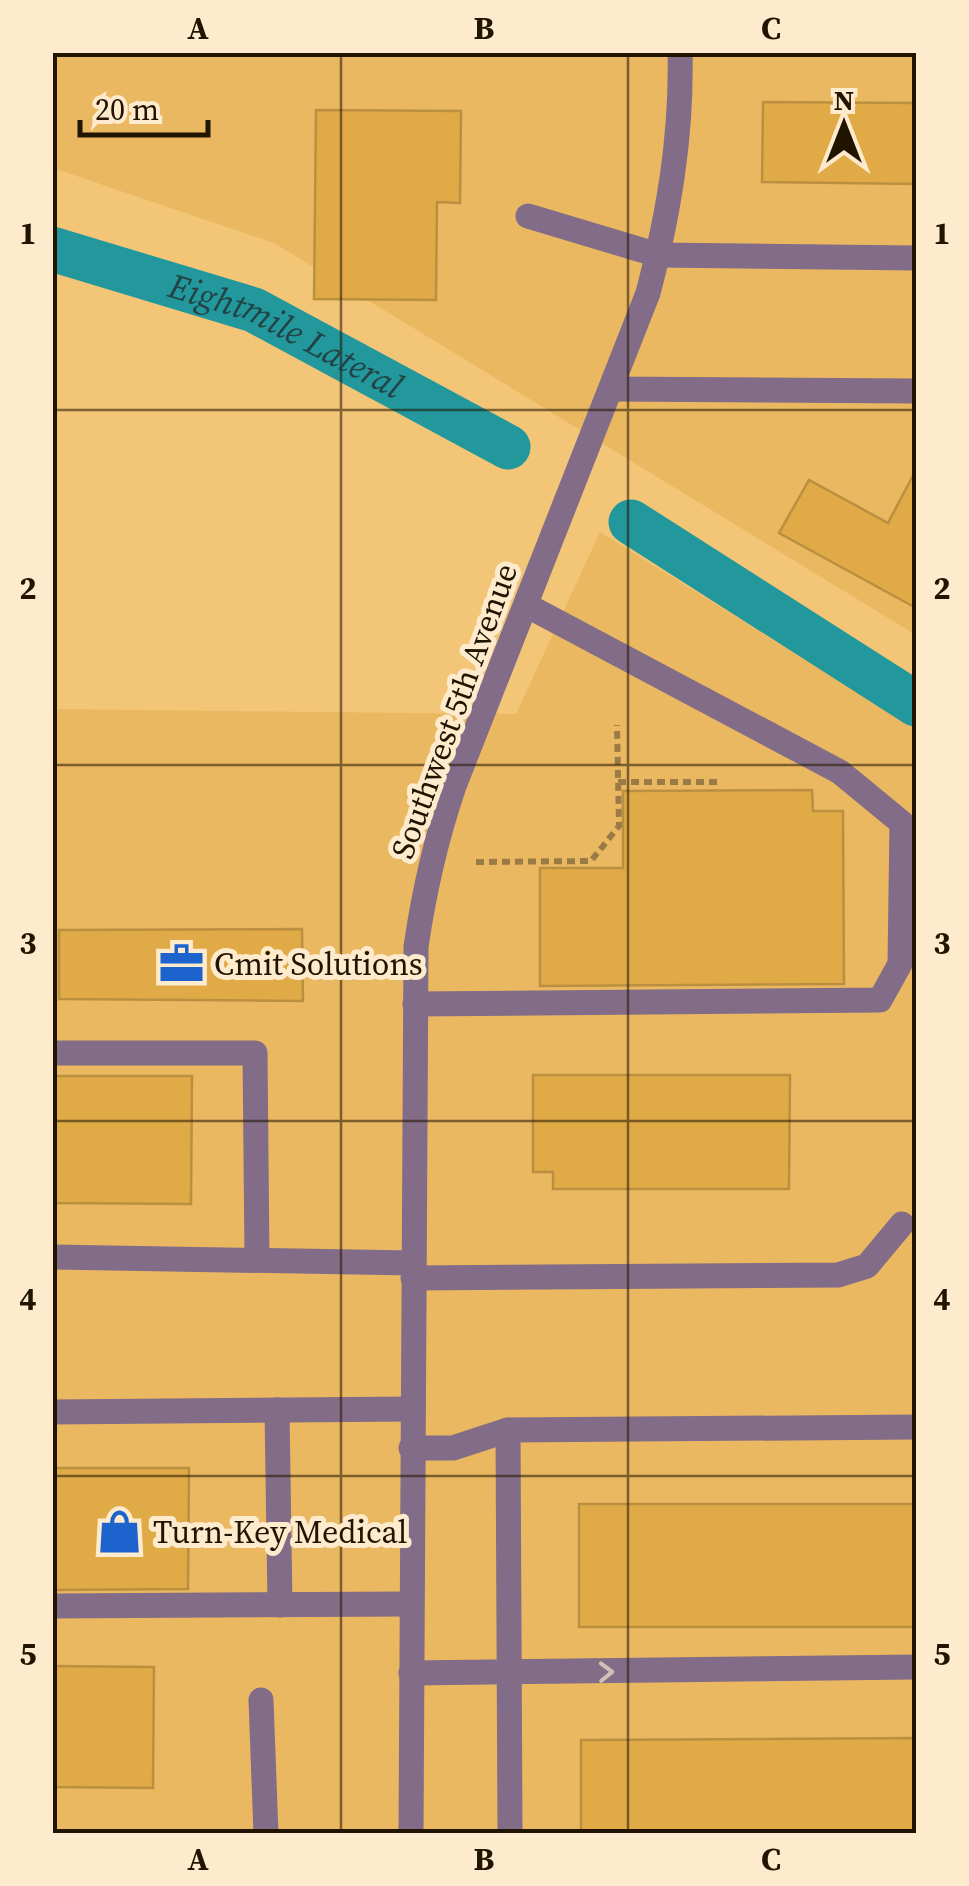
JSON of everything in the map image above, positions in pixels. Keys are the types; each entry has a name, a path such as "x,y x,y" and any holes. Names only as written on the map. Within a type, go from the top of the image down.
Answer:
{"street":[{"name":"Southwest 5th Avenue","path":"411,1834 416,947 436,838 648,292 676,162 682,97 680,52"},
{"path":"528,216 658,255 916,258"},
{"path":"612,389 916,391"},
{"path":"415,1004 880,1000 900,964 902,823 840,772 526,605"},
{"path":"52,1053 255,1053 257,1260"},
{"path":"52,1256 257,1260 413,1270 838,1275 867,1266 902,1224"},
{"path":"52,1412 412,1408"},
{"path":"277,1410 280,1605"},
{"path":"412,1448 454,1448 508,1430 916,1427"},
{"path":"508,1430 510,1834"},
{"path":"52,1606 412,1604"},
{"path":"412,1673 916,1667"},
{"path":"262,1700 266,1834"}],"path":[{"path":"476,862 592,860 620,826 617,725"},
{"path":"618,782 717,782"}],"shaded area":[{"path":"53,53 916,53 916,635 274,243 53,168"},
{"path":"600,532 916,729 916,1833 53,1834 53,709 516,714"}],"building":[{"path":"763,102 916,103 916,184 762,182"},
{"path":"316,110 461,111 460,203 437,202 436,300 314,299"},
{"path":"916,470 916,608 779,533 809,480 888,523"},
{"path":"812,790 813,811 843,811 844,984 540,986 540,868 623,868 623,791"},
{"name":"Cmit Solutions","path":"302,929 303,1001 59,999 59,930"},
{"path":"533,1075 790,1075 789,1189 553,1189 553,1172 533,1172"},
{"path":"52,1076 192,1076 191,1204 52,1203"},
{"name":"Turn-Key Medical","path":"52,1468 189,1468 188,1589 52,1590"},
{"path":"579,1504 916,1504 916,1627 579,1627"},
{"path":"52,1666 154,1667 153,1788 52,1787"},
{"path":"916,1738 916,1834 581,1834 581,1740"}],"waterway":[{"name":"Eightmile Lateral","path":"52,249 254,310 508,447"},
{"name":"Eightmile Lateral","path":"631,522 916,704"}],"place":[{"name":"Cmit Solutions","path":"181,964"},
{"name":"Turn-Key Medical","path":"120,1532"}]}
